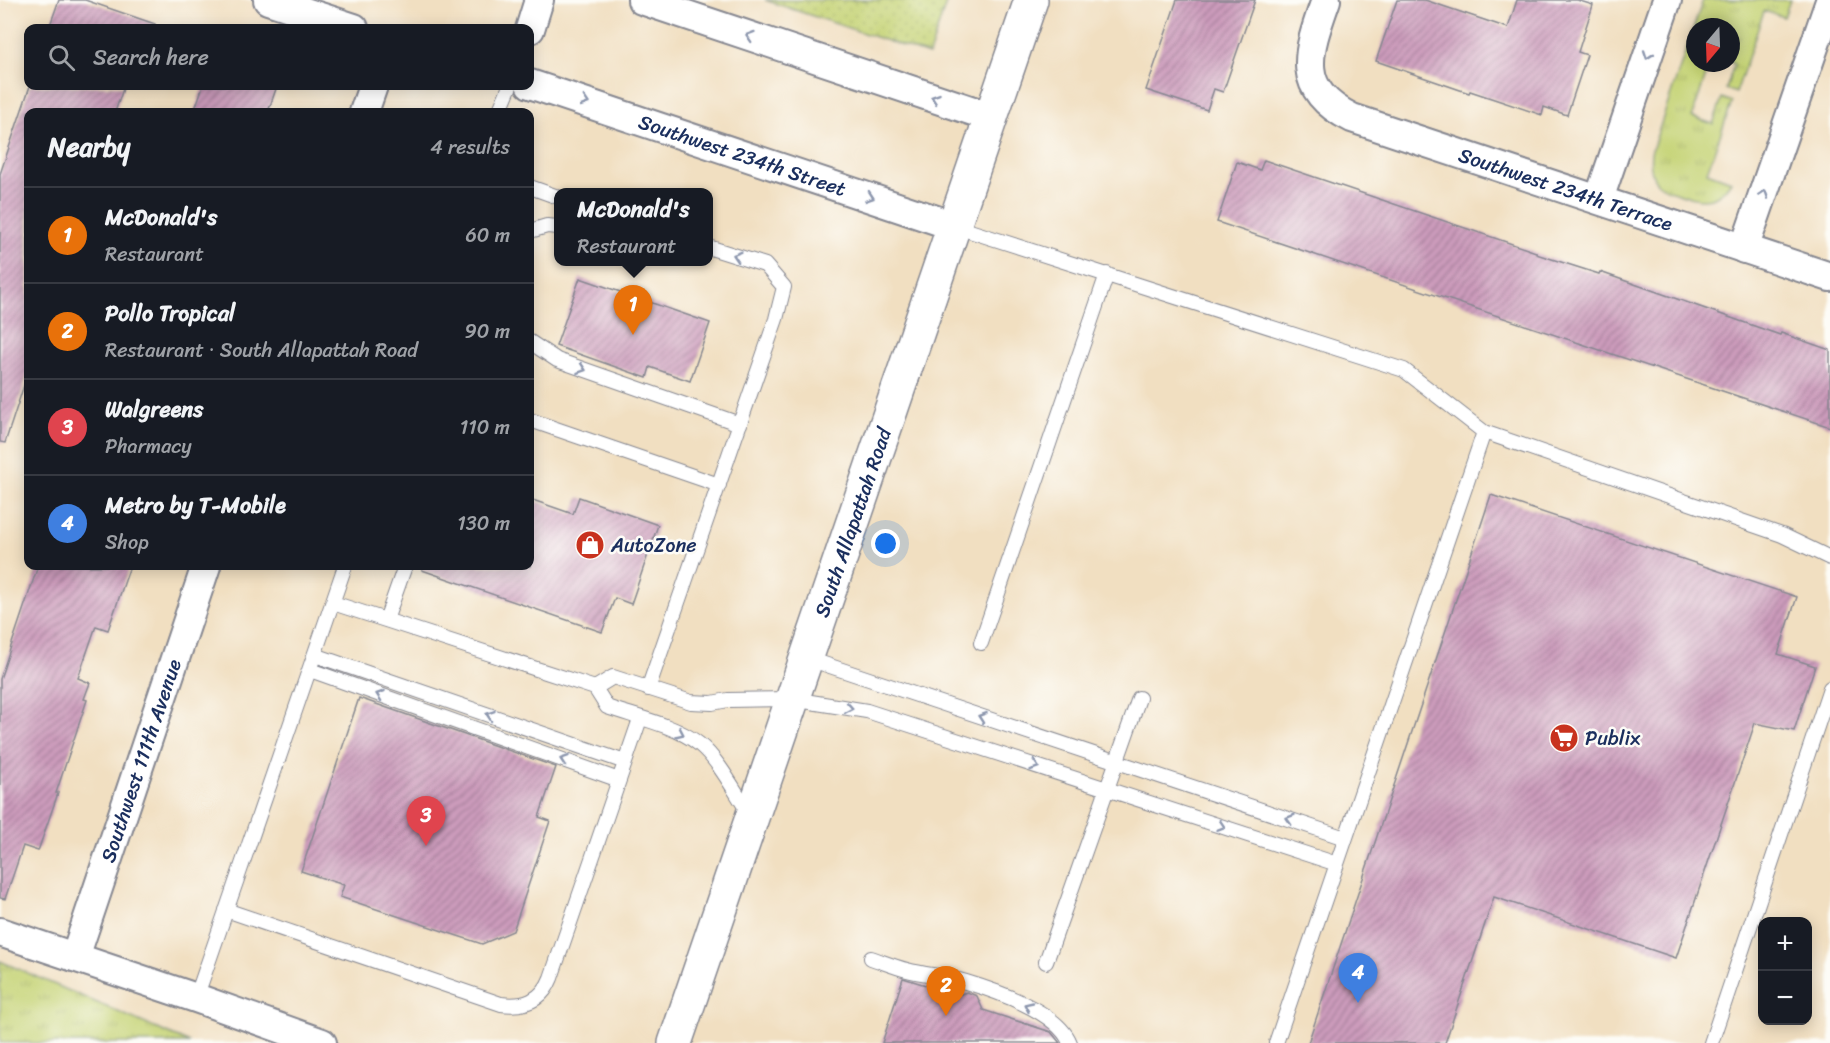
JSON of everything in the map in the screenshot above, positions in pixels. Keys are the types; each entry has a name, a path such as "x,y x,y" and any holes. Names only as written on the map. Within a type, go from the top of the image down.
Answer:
{"main road":[{"name":"South Allapattah Road","path":"675,1043 1031,0"}],"street":[{"path":"268,0 342,24"},
{"path":"531,24 539,0"},
{"path":"642,0 991,117"},
{"name":"Southwest 234th Terrace","path":"1326,0 1314,35 1310,60 1314,86 1339,112 1830,277"},
{"path":"1599,199 1667,0"},
{"path":"1744,249 1830,1"},
{"name":"Southwest 234th Street","path":"534,85 954,226"},
{"path":"365,108 372,90"},
{"name":"Southwest 111th Avenue","path":"75,957 205,570"},
{"path":"0,932 322,1043"}],"lane":[{"path":"502,108 508,90"},
{"path":"534,188 554,196"},
{"path":"954,226 1404,370 1484,432 1782,535 1830,558"},
{"path":"534,232 554,228"},
{"path":"648,689 776,319 784,286 765,265 713,249"},
{"path":"981,643 1107,274"},
{"path":"534,341 557,360 740,424"},
{"path":"534,421 718,486"},
{"path":"1276,1043 1484,432"},
{"path":"196,998 344,570"},
{"path":"386,620 404,570"},
{"path":"333,603 595,688 607,707 673,730 698,743 708,752 751,817"},
{"path":"315,655 625,762"},
{"path":"806,658 1346,838"},
{"path":"310,670 619,780"},
{"path":"595,688 613,678 702,704 728,700 792,699 867,711 1337,864"},
{"path":"1711,1043 1830,688"},
{"path":"1046,962 1139,698"},
{"path":"226,910 491,1001 511,1005 528,1003 537,998 548,986 640,719"},
{"path":"871,958 906,970 965,981 1018,1001 1039,1011 1059,1025 1070,1043"}],"green space":[{"path":"765,0 947,0 929,55"},
{"path":"1703,0 1790,0 1784,17 1764,11 1736,93 1726,89 1731,72 1740,72 1740,18 1697,18"},
{"path":"1686,50 1686,72 1707,72 1692,117 1713,124 1722,98 1732,102 1707,172 1731,181 1713,198 1699,199 1669,190 1661,186 1653,177 1651,153"},
{"path":"0,961 190,1043 0,1043"}],"building":[{"path":"59,0 85,0 155,24 50,24"},
{"path":"1177,0 1255,0 1223,92 1214,89 1207,110 1146,90"},
{"path":"1397,0 1425,0 1508,28 1517,0 1577,0 1593,5 1578,52 1587,55 1567,115 1544,107 1542,115 1376,61"},
{"path":"29,90 123,90 116,108 24,108 24,385 5,443 0,442 0,174"},
{"path":"202,90 276,90 269,108 195,108"},
{"path":"1264,160 1536,252 1536,254 1599,274 1600,272 1780,335 1781,333 1830,350 1830,427 1217,222 1237,162 1260,170"},
{"path":"580,278 710,323 690,381 650,367 647,378 556,346"},
{"path":"1491,495 1797,597 1778,654 1815,666 1794,731 1755,723 1676,958 1494,897 1445,1043 1308,1043"},
{"name":"AutoZone","path":"579,497 658,525 631,604 615,598 602,632 422,570 534,570 534,500 573,514"},
{"path":"37,570 129,570 108,630 96,626 78,678 90,683 84,699 87,700 38,851 23,846 5,899 0,898 0,679"},
{"path":"359,698 556,767 539,817 550,821 513,931 482,944 340,897 344,885 301,871"},
{"path":"903,978 958,995 967,992 977,996 983,1010 1051,1032 1060,1043 882,1043"}],"place":[{"name":"McDonald's","path":"633,335"},
{"name":"AutoZone","path":"590,545"},
{"name":"Publix","path":"1564,738"},
{"name":"Walgreens","path":"426,846"},
{"name":"Metro by T-Mobile","path":"1358,1003"},
{"name":"Pollo Tropical","path":"946,1016"}]}
